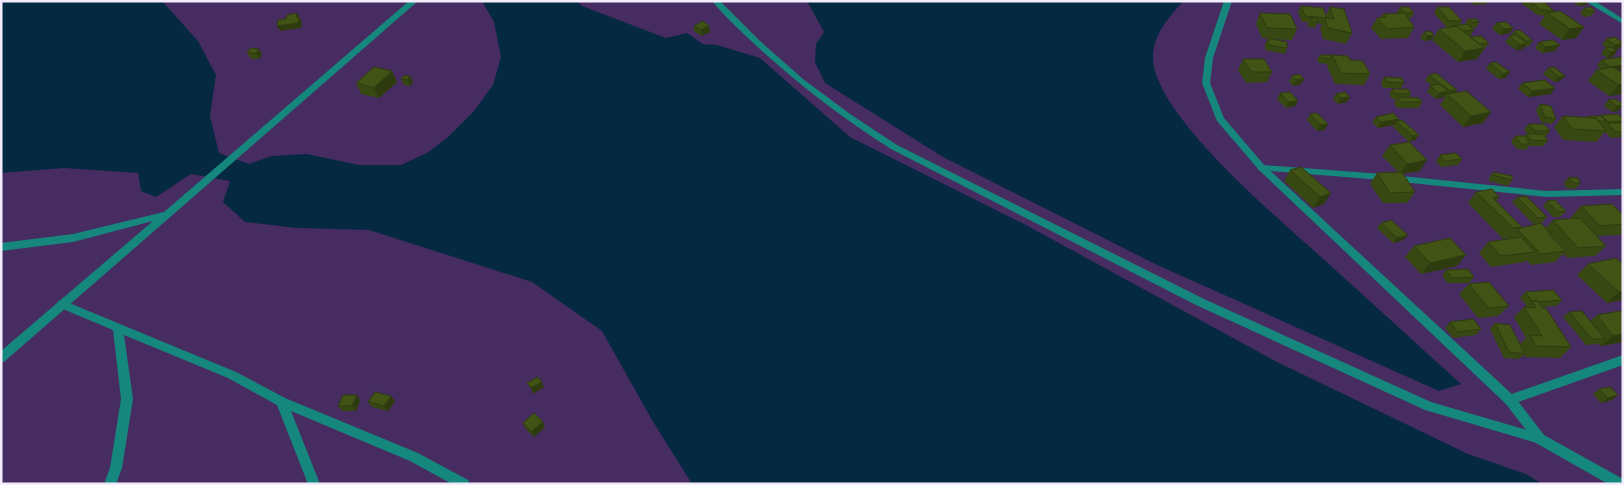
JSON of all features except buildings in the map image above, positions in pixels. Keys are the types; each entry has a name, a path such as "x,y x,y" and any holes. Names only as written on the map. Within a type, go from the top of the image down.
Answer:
{"street":[{"path":"1,358 165,214 414,1"},
{"path":"716,1 738,25 833,106 859,126 894,147 1200,302 1429,406 1540,439 1620,484"},
{"path":"1228,1 1209,58 1206,82 1220,119 1262,168 1510,400 1540,439"},
{"path":"1589,1 1623,22"},
{"path":"1262,168 1411,180 1547,194 1623,192"},
{"path":"1,247 73,238 165,214"},
{"path":"62,304 232,375 280,402 414,457 464,484"},
{"path":"110,484 116,468 127,399 118,328"},
{"path":"1510,400 1623,360"},
{"path":"280,402 314,484"}],"water":[{"path":"1,1 162,1 198,41 216,75 210,116 219,153 249,164 272,156 307,154 359,165 401,165 427,153 447,138 474,111 493,85 501,57 494,22 482,1 577,1 582,6 666,38 687,33 703,44 717,45 760,58 850,137 1026,225 1275,361 1468,454 1526,474 1542,484 692,484 652,420 602,331 532,282 369,230 297,228 245,222 223,202 230,181 191,174 156,197 141,191 138,173 64,168 1,173"},
{"path":"807,1 1184,1 1164,24 1153,51 1155,71 1165,94 1183,120 1205,147 1257,200 1461,384 1439,391 1155,264 943,157 825,83 815,62 816,44 824,32"}]}
